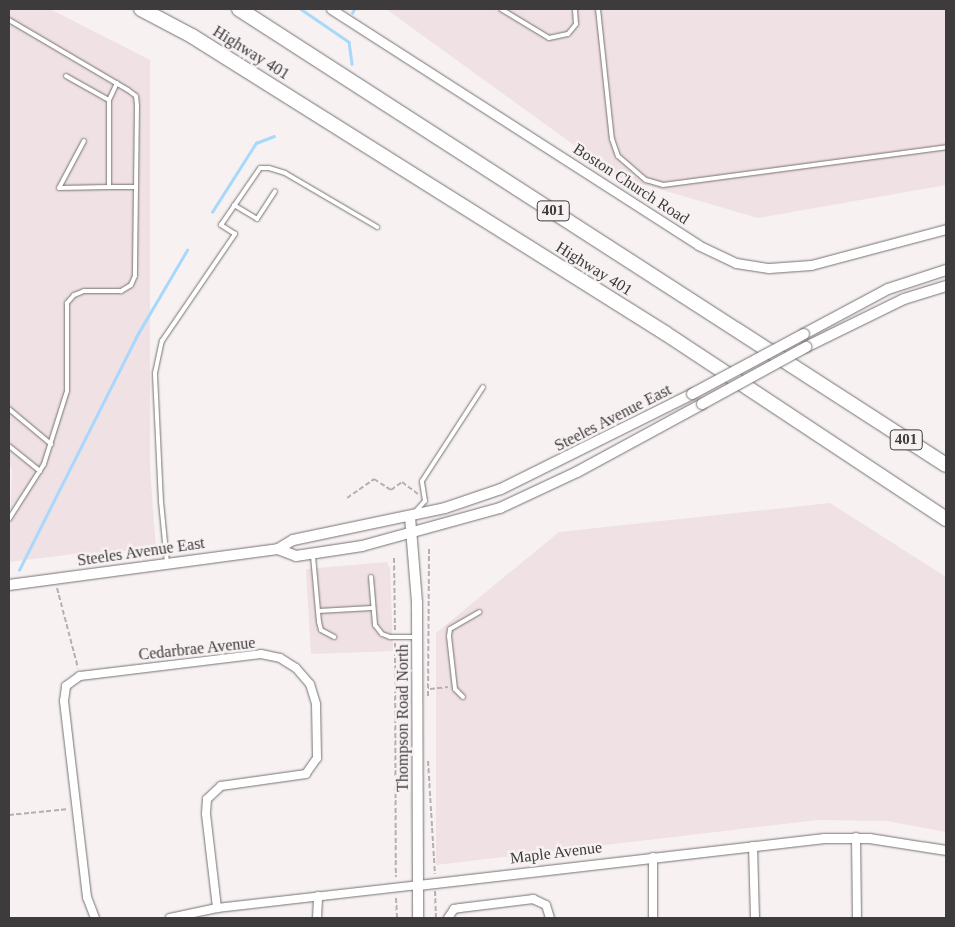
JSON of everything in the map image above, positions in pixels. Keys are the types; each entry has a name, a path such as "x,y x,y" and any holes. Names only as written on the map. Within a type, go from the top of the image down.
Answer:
{"highway":[{"name":"Highway 401","path":"141,9 192,36 665,333 946,519"},
{"name":"Highway 401","path":"239,9 946,465"}],"main road":[{"name":"Steeles Avenue East","path":"9,585 278,549 294,540 410,517 501,489 692,394 888,289 946,270"},
{"name":"Steeles Avenue East","path":"278,549 296,556 412,534 509,504 577,472 806,347 904,299 946,286"},
{"name":"Thompson Road North","path":"410,517 417,637 418,918"}],"street":[{"name":"Boston Church Road","path":"331,9 698,245 736,263 769,268 810,265 946,228"},
{"name":"Cedarbrae Avenue","path":"80,676 261,654 280,658 296,668 310,684 316,704 317,758 310,772 221,786 207,799 206,814 217,908"},
{"path":"80,676 72,680 64,693 87,897 95,918"},
{"path":"856,837 857,918"},
{"name":"Maple Avenue","path":"170,918 217,908 652,856 753,846 856,837 943,847"},
{"path":"753,846 754,918"},
{"path":"652,856 653,918"},
{"path":"317,918 318,896"},
{"path":"448,918 454,909 534,899 546,905 550,918"}],"lane":[{"path":"502,9 549,38 568,34 576,24 575,9"},
{"path":"598,9 612,139 618,156 646,180 663,185 946,147"},
{"path":"9,20 136,96 135,276 131,285 121,291 84,291 74,295 67,304 67,391 40,471 9,519"},
{"path":"66,76 109,100"},
{"path":"109,187 109,100 117,83"},
{"path":"84,141 59,188 136,187"},
{"path":"167,563 161,502 155,373 162,341 235,234 221,225 260,168 269,168 285,173 377,227"},
{"path":"234,205 258,219 275,191"},
{"path":"410,517 425,501 422,481 483,387"},
{"path":"9,409 50,444"},
{"path":"9,446 40,471"},
{"path":"312,553 321,630 334,638"},
{"path":"371,577 372,608 375,625 382,634 395,637 417,637"},
{"path":"318,611 372,608"},
{"path":"463,697 457,693 455,686 450,629 480,612"}],"path":[{"path":"348,498 374,479 391,490 402,482 424,498"},
{"path":"427,699 429,690 429,549"},
{"path":"394,558 396,877"},
{"path":"54,578 80,676"},
{"path":"429,690 455,686"},
{"path":"428,760 436,918"},
{"path":"9,815 76,808"},
{"path":"396,898 397,918"}],"shaded area":[{"path":"9,9 50,9 150,60 150,468 156,549 74,554 9,562 12,469 9,464"},
{"path":"386,9 946,9 946,185 758,218 618,177"},
{"path":"830,503 946,577 946,832 887,821 817,820 436,865 436,633 559,532"},
{"path":"387,562 390,568 393,651 311,654 306,569"}],"waterway":[{"path":"301,9 349,42 352,64"},
{"path":"352,13 354,9"},
{"path":"212,212 256,143 274,136"},
{"path":"19,570 136,337 187,250"}]}
